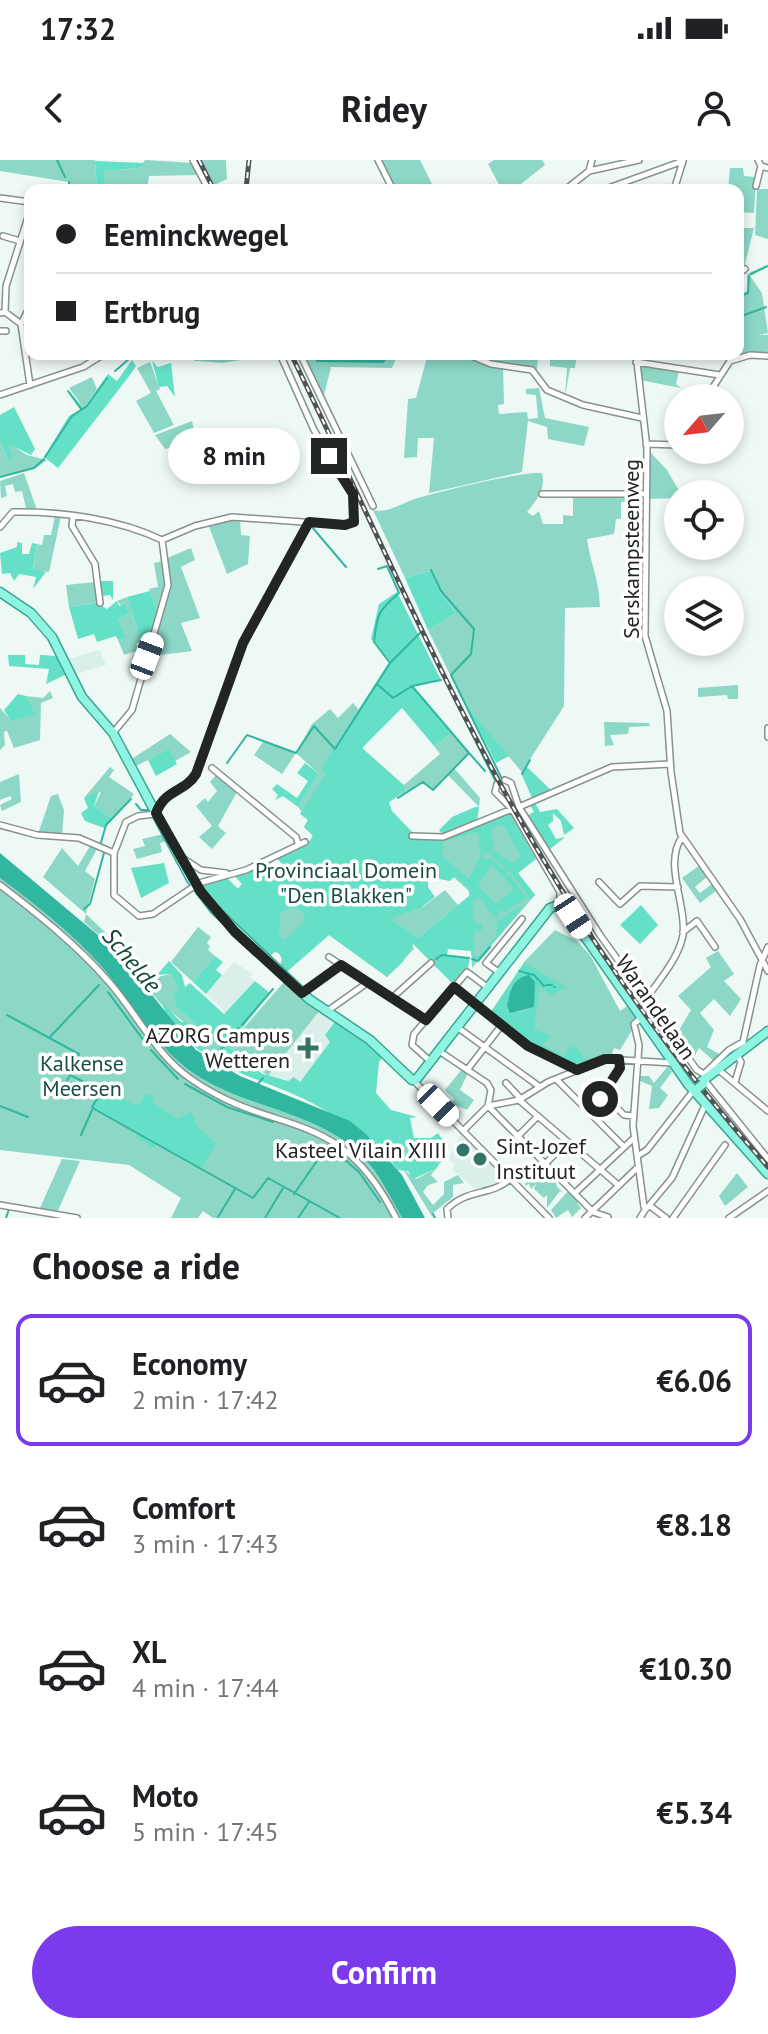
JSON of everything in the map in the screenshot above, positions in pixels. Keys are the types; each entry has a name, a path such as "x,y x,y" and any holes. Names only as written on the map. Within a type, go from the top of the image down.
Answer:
{"main road":[{"path":"0,592 31,613 52,637 82,697 113,733 199,889 235,932 302,993 370,1040 414,1080 550,908 560,903"},
{"name":"Warandelaan","path":"560,903 566,907 673,1063 700,1085 706,1103 768,1174"},
{"path":"700,1085 744,1044 768,1033"},
{"path":"735,1054 768,1033"}],"street":[{"path":"193,160 206,184"},
{"path":"378,160 390,184"},
{"path":"589,171 592,160"},
{"path":"573,184 589,171 639,160"},
{"path":"620,184 683,161"},
{"path":"676,184 683,161"},
{"path":"756,186 762,165"},
{"path":"0,196 24,201"},
{"path":"21,324 2,312 24,229"},
{"path":"1,238 20,241"},
{"path":"15,318 24,316"},
{"path":"24,316 21,324 24,344"},
{"path":"744,357 768,356"},
{"path":"26,360 30,385"},
{"path":"0,395 83,367 94,360"},
{"path":"0,527 13,512 129,526 162,540 224,519 269,518 348,525 354,522 356,512 351,489 314,430 283,360"},
{"path":"303,360 373,506"},
{"path":"481,360 532,370 541,387 579,404 642,418"},
{"path":"715,384 727,363 733,360"},
{"path":"636,362 720,375"},
{"name":"Serskampsteenweg","path":"636,362 646,444 645,636 667,711 670,764 682,837 740,919 768,971"},
{"path":"646,444 664,445"},
{"path":"542,494 645,494"},
{"path":"73,517 72,526 95,564 100,603"},
{"path":"212,768 302,843 199,889 150,916 135,915 114,895 114,853 126,822 156,813 165,796 191,782 196,774 243,643 309,522"},
{"path":"113,733 132,710 168,585 162,540"},
{"path":"767,728 768,737"},
{"path":"519,807 612,767 670,764"},
{"path":"505,780 511,783 519,807 600,935 697,1070 705,1074 728,1051 741,1062 735,1082"},
{"name":"Warandelaan","path":"497,784 495,792 512,809 560,892 560,903"},
{"path":"412,836 443,837 512,809"},
{"path":"0,825 48,837 79,838 114,853"},
{"path":"646,999 679,949 683,932 675,863 682,837"},
{"path":"178,855 201,870 235,873"},
{"path":"599,882 620,904 640,886 678,887"},
{"path":"0,885 95,967 160,1050 186,1075 226,1098 310,1129 339,1144 373,1178 396,1218"},
{"path":"500,973 486,963 522,919"},
{"path":"683,932 697,921 715,947"},
{"path":"744,1044 761,961 768,947"},
{"path":"329,957 426,1020"},
{"path":"392,998 431,963"},
{"path":"302,993 341,965"},
{"path":"430,1061 412,1045 414,1034 467,972 488,988"},
{"path":"326,1012 367,983"},
{"path":"454,987 528,1046 577,1070"},
{"path":"642,1019 635,1028 639,1060 634,1138 646,1208"},
{"path":"467,1070 501,1026"},
{"path":"457,1027 540,1087"},
{"path":"439,1051 489,1086 488,1106 592,1210 608,1217"},
{"path":"463,1131 488,1106 520,1100 556,1079 605,1059 673,1063"},
{"path":"619,1059 620,1068 602,1096 624,1115 634,1116"},
{"path":"719,1070 768,1111"},
{"path":"556,1079 624,1147"},
{"path":"414,1080 549,1218"},
{"path":"506,1083 520,1100 617,1184"},
{"path":"639,1155 647,1150 700,1085 768,1159"},
{"path":"641,1218 676,1170 706,1103"},
{"path":"517,1137 538,1116"},
{"path":"575,1193 634,1138"},
{"path":"545,1164 567,1142"},
{"path":"673,1218 725,1145"},
{"path":"585,1218 637,1168"},
{"path":"448,1218 447,1209 466,1194 486,1192 510,1179"},
{"path":"729,1218 768,1191"},
{"path":"0,1205 77,1218"},
{"path":"646,1208 666,1218"}],"shaded area":[{"path":"315,360 386,360 383,363"},
{"path":"100,650 106,665 73,675 67,659"},
{"name":"Schelde","path":"0,853 117,951 196,1050 240,1076 350,1121 367,1135 402,1175 425,1218 402,1218 374,1170 344,1141 302,1119 213,1085 179,1062 155,1037 91,955 0,878"},
{"path":"234,962 253,974 250,977 255,982 226,1013 206,994"},
{"path":"529,975 535,982 534,1007 510,1013 507,1006 513,986"},
{"name":"AZORG Campus Wetteren","path":"320,1010 339,1022 326,1035 331,1042 319,1059 300,1082 268,1076"},
{"name":"Sint-Jozef Instituut","path":"462,1132 508,1179 502,1185 476,1190 452,1169 455,1165 449,1158"}],"green space":[{"path":"0,160 95,160 97,184 69,184 0,171"},
{"path":"145,160 193,163 199,175 149,176 148,184 104,184 103,171 139,168"},
{"path":"202,160 226,160 227,179 214,184"},
{"path":"380,160 420,160 432,184 392,184"},
{"path":"494,160 542,160 545,165 521,184 499,184 488,164"},
{"path":"95,161 144,163 139,168 104,171 104,184 97,184"},
{"path":"730,168 743,168 744,176 756,177 754,213 744,212 744,184 729,184"},
{"path":"757,189 768,189 768,239 755,235"},
{"path":"744,228 754,228 744,268"},
{"path":"768,264 750,276 762,293 768,333 760,335 768,335 768,355 744,356 747,274"},
{"path":"132,360 136,366 130,375 58,468 44,457 69,416 81,409 69,391 84,408 108,374 117,381"},
{"path":"194,360 241,360 222,363"},
{"path":"300,360 395,360 392,368 331,367 323,399 318,399"},
{"path":"426,360 482,360 503,367 504,404 498,405 499,414 527,412 528,419 538,418 536,395 526,394 526,389 539,388 545,418 589,427 584,446 548,439 547,427 528,421 522,472 429,493 434,438 418,438 417,457 404,458 408,399 416,398"},
{"path":"489,360 538,360 537,369"},
{"path":"550,360 576,360 575,368 570,368 565,397 567,368 550,366"},
{"path":"152,361 158,367 171,363 175,397 167,386 159,387"},
{"path":"150,362 160,389 156,391 174,425 154,433 136,401 151,393 137,368"},
{"path":"639,365 679,371 676,384 640,380"},
{"path":"92,377 97,389 84,408 69,388"},
{"path":"14,407 35,449 31,455 11,445 8,447 13,458 8,460 0,441 0,415"},
{"path":"192,421 196,440 165,449 155,435"},
{"path":"0,441 8,460 8,446 12,445 27,455 47,460 36,468 0,476"},
{"path":"649,451 673,480 664,480 664,498 647,499"},
{"path":"24,473 38,513 27,512 22,491 15,492 13,484 5,486 7,496 1,498 0,481"},
{"path":"542,473 543,484 527,512 533,516 539,511 543,524 563,524 563,515 573,516 573,496 642,495 642,501 621,502 621,519 616,519 614,534 587,539 600,607 565,608 564,706 522,772 473,715 502,780 428,630 456,613 440,592 430,571 405,578 373,510 385,510 449,490"},
{"path":"55,516 61,516 49,572 33,570 37,544 42,545 44,535 51,535"},
{"path":"240,518 241,535 250,536 248,564 227,574 208,524"},
{"path":"17,542 22,543 22,554 29,554 32,543 37,544 33,569 46,572 33,589 36,577 19,574 14,581 10,573 2,574 0,553 17,547"},
{"path":"191,548 195,560 181,567 200,618 181,623 192,651 161,655 155,638 169,586 165,559"},
{"path":"163,561 167,586 159,616 149,589 158,587 154,563"},
{"path":"430,571 440,592 456,613 428,630 405,578"},
{"path":"98,581 113,581 113,600 110,595 103,596 102,606 107,609 117,601 119,606 125,604 129,614 118,619 125,638 118,640 116,636 97,642 94,634 78,639 69,607 99,602"},
{"path":"95,582 98,602 69,607 66,585"},
{"path":"150,591 159,616 154,637 141,641 127,597"},
{"name":"Provinciaal Domein \"Den Blakken\"","path":"397,592 441,680 412,686 452,733 434,746 402,708 362,748 406,788 389,802 392,811 415,835 443,835 439,830 452,817 475,807 479,807 477,822 508,812 536,859 518,873 535,895 530,899 513,875 492,856 493,853 484,853 483,859 490,858 508,872 503,877 491,865 478,886 496,904 514,889 504,878 509,874 526,898 504,912 501,909 496,919 480,898 473,900 474,923 482,924 482,931 474,931 474,956 480,956 496,936 497,921 525,904 479,959 472,958 471,951 448,949 447,956 470,958 468,968 454,985 413,944 403,962 387,977 329,935 283,975 279,970 283,961 279,953 273,952 266,960 198,886 225,876 238,889 242,884 233,874 266,859 288,877 292,873 273,855 299,843 308,844 313,835 304,827 308,820 300,814 326,774 322,771 327,758 390,661 371,639 379,604","holes":["503,824 521,856 513,863 493,851 492,828","478,832 481,856 469,879 442,856 444,841","455,876 467,886 470,895 418,938 390,919 422,907 435,897 428,887 428,877 450,881","295,907 304,913 304,921 285,940 279,935 280,912"]},
{"path":"127,597 141,641 136,644 139,650 124,655 118,640 124,638 118,619 129,614 117,601"},
{"path":"8,655 25,655 25,664 39,665 40,655 59,656 67,674 46,684 49,669 9,666"},
{"path":"738,685 738,699 728,699 727,695 698,697 698,688"},
{"path":"50,691 53,698 41,703 40,740 14,748 7,731 4,732 5,745 0,750 0,708 11,720 31,710 26,696 43,698"},
{"path":"18,694 26,696 35,714 11,721 4,710"},
{"name":"Provinciaal Domein \"Den Blakken\"","path":"353,703 360,711 345,733 404,785 440,754 434,746 452,733 469,753 454,768 480,798 479,807 448,775 433,790 422,783 389,802 388,808 416,836 432,838 510,811 536,859 518,873 535,895 472,968 469,891 429,855 423,907 445,890 458,905 412,943 414,949 387,977 329,935 283,975 279,970 282,957 276,951 266,960 225,876 238,889 242,884 233,874 266,859 288,877 299,843 309,844 313,836 304,827 308,820 298,807 319,774 296,753 312,724 330,709 338,718"},
{"path":"470,711 509,756 496,763"},
{"path":"604,722 649,723 650,726 629,727 628,734 610,735 614,745 605,746"},
{"path":"170,734 191,752 175,761 168,750 134,767 130,760"},
{"path":"263,742 296,753 282,774 254,755"},
{"path":"169,749 177,764 156,776 148,760"},
{"path":"305,763 319,774 298,807 283,796 275,800 278,795 272,789 277,784 297,798 308,781 297,773"},
{"path":"110,767 114,770 109,777 134,794 113,819 94,806 101,792 84,798"},
{"path":"527,767 553,792 533,800 521,773"},
{"path":"19,774 21,802 2,811 0,805 12,799 10,796 0,800 0,782"},
{"path":"217,774 237,792 218,826 226,833 212,849 199,837 212,826 196,806 205,798 208,802 217,791 210,782"},
{"path":"99,791 94,806 113,819 104,828 85,821 81,813 88,808 84,798"},
{"path":"58,794 64,810 62,837 59,833 57,837 38,834 51,796"},
{"path":"534,801 540,812 557,809 574,828 564,835 561,821 553,813 553,821 548,825 556,839 565,837 548,851 526,816 534,812 529,803"},
{"path":"164,834 168,841 160,843 162,852 137,859 133,849 145,846 142,839"},
{"path":"90,846 97,849 85,871 95,879 86,914 43,877 62,848 78,866"},
{"path":"164,863 169,883 141,898 131,868"},
{"path":"700,865 708,876 695,887 700,893 713,883 717,890 700,903 682,878"},
{"name":"Kalkense Meersen","path":"0,878 91,955 155,1037 179,1062 213,1085 302,1119 344,1141 374,1170 402,1218 213,1218 203,1211 198,1218 171,1218 181,1198 129,1165 0,1150"},
{"path":"641,905 658,925 640,944 620,925"},
{"path":"86,914 153,978 171,974 181,991 176,1007 214,1041 222,1043 222,1048 213,1056 199,1046 200,1035 160,1003 117,951 84,922"},
{"path":"198,927 211,937 207,943 210,946 208,950 215,956 193,982 171,962"},
{"path":"555,930 577,941 590,955 620,1011 629,1005 639,1019 620,1050 614,1048 611,1057 580,1067 532,1043 491,1012 525,961"},
{"path":"718,951 734,974 724,981 741,999 730,1016 714,999 700,1013 714,1030 707,1047 721,1055 715,1062 699,1048 692,1060 675,1037 691,1010 678,996 711,967 706,958"},
{"path":"215,956 223,962 216,970 222,975 206,994 193,982"},
{"path":"169,961 182,975 185,987 190,983 224,1014 255,981 270,993 228,1046 263,1074 288,1081 294,1077 300,1082 330,1042 325,1035 334,1023 339,1022 385,1054 379,1062 376,1093 391,1110 417,1117 410,1118 414,1138 431,1138 438,1133 444,1142 412,1143 402,1147 434,1160 438,1163 437,1168 413,1179 408,1171 398,1170 382,1152 321,1108 203,1053 172,1022 163,1007 162,1002 181,1022 186,1022 200,1035 199,1045 213,1056 222,1043 214,1041 176,1007 174,992 180,991 171,974 157,975"},
{"path":"524,963 566,987 552,995 539,986 534,1029 551,1036 542,1045 564,1056 573,1045 589,1063 580,1067 539,1050 518,1037 491,1012","holes":["519,978 535,982 534,1007 520,1013 507,1006 511,989"]},
{"path":"284,982 320,1010 268,1076 228,1046"},
{"path":"668,1066 672,1072 660,1088 668,1095 659,1108 649,1109 652,1086 640,1081 640,1076 649,1076 654,1083"},
{"path":"462,1069 468,1073 460,1090 474,1100 467,1110 456,1105 454,1108 460,1112 454,1118 445,1110 454,1099 445,1090"},
{"path":"102,1089 138,1106 145,1095 152,1093 153,1103 178,1119 191,1112 198,1128 216,1143 201,1169 157,1144 154,1148 137,1137 139,1133 91,1106"},
{"path":"412,1142 438,1145 444,1142 440,1154 444,1158 431,1175 438,1182 428,1185 423,1192 433,1205 444,1194 444,1182 458,1175 464,1183 453,1185 453,1197 432,1214 433,1218 403,1169 416,1179 433,1170 429,1155 404,1149 403,1145"},
{"path":"62,1159 80,1161 57,1213 39,1210"},
{"path":"534,1160 527,1172 532,1175 529,1179 539,1182 545,1175 551,1177 551,1183 556,1182 564,1193 560,1191 547,1208 547,1195 544,1198 534,1189 536,1184 531,1189 529,1184 525,1186 526,1181 521,1182"},
{"path":"737,1173 748,1187 725,1206 719,1196"},
{"path":"569,1190 580,1200 577,1203 581,1208 572,1217 568,1210 556,1218 551,1210"}],"waterway":[{"path":"57,160 65,177"},
{"path":"751,274 768,266"},
{"path":"744,295 748,293 749,276"},
{"path":"744,315 766,307"},
{"path":"122,365 128,360"},
{"path":"115,371 121,366"},
{"path":"45,457 72,416 87,406 107,378"},
{"path":"68,391 81,409"},
{"path":"0,477 34,468 44,459"},
{"path":"312,527 346,567"},
{"path":"227,763 247,735 296,753 314,726 335,749 390,663 374,642 375,633 380,614 399,593 387,566 378,569"},
{"path":"431,570 441,591 474,629 471,654 451,675 502,779"},
{"path":"390,663 420,633"},
{"path":"444,678 495,780"},
{"path":"398,798 423,782 433,790 469,753 412,686 441,680"},
{"path":"377,684 393,698 412,686"},
{"path":"470,754 485,771"},
{"path":"522,774 530,760"},
{"path":"100,846 106,825 131,799"},
{"path":"136,804 141,810 151,810"},
{"path":"84,909 90,904 104,853"},
{"path":"472,959 478,961 490,947"},
{"path":"436,959 442,955 469,958"},
{"path":"519,971 534,975 544,986"},
{"path":"50,1037 99,985"},
{"path":"546,985 552,985"},
{"path":"242,1025 273,989"},
{"path":"108,992 147,1045"},
{"path":"7,1015 79,1054 70,1075 102,1091 92,1107 96,1110 253,1198 268,1178 340,1218"},
{"path":"226,1044 239,1028"},
{"path":"211,1062 223,1047"},
{"path":"151,1050 178,1079"},
{"path":"44,1089 57,1097 69,1077"},
{"path":"256,1086 263,1078"},
{"path":"185,1084 227,1107 273,1122"},
{"path":"0,1106 28,1117"},
{"path":"81,1135 92,1110"},
{"path":"294,1194 328,1145 359,1172 380,1202"},
{"path":"265,1218 283,1188"},
{"path":"218,1217 235,1189"},
{"path":"298,1218 309,1202"},
{"path":"6,1218 9,1209"},
{"path":"433,1214 435,1218"}],"railway":[{"path":"199,160 211,184"},
{"path":"247,184 249,160"},
{"path":"294,360 443,673 543,859 648,1019 768,1167"}],"place":[{"name":"AZORG Campus Wetteren","path":"308,1048"},
{"name":"Kasteel Vilain XIIII","path":"463,1150"},
{"name":"Sint-Jozef Instituut","path":"480,1159"}],"route":[{"path":"329,456 353,494 356,509 354,522 345,525 309,522 243,643 196,774 191,782 165,796 156,813 201,892 235,932 302,993 341,965 426,1020 454,987 528,1046 577,1070 605,1059 619,1059 620,1068 600,1099"}]}
